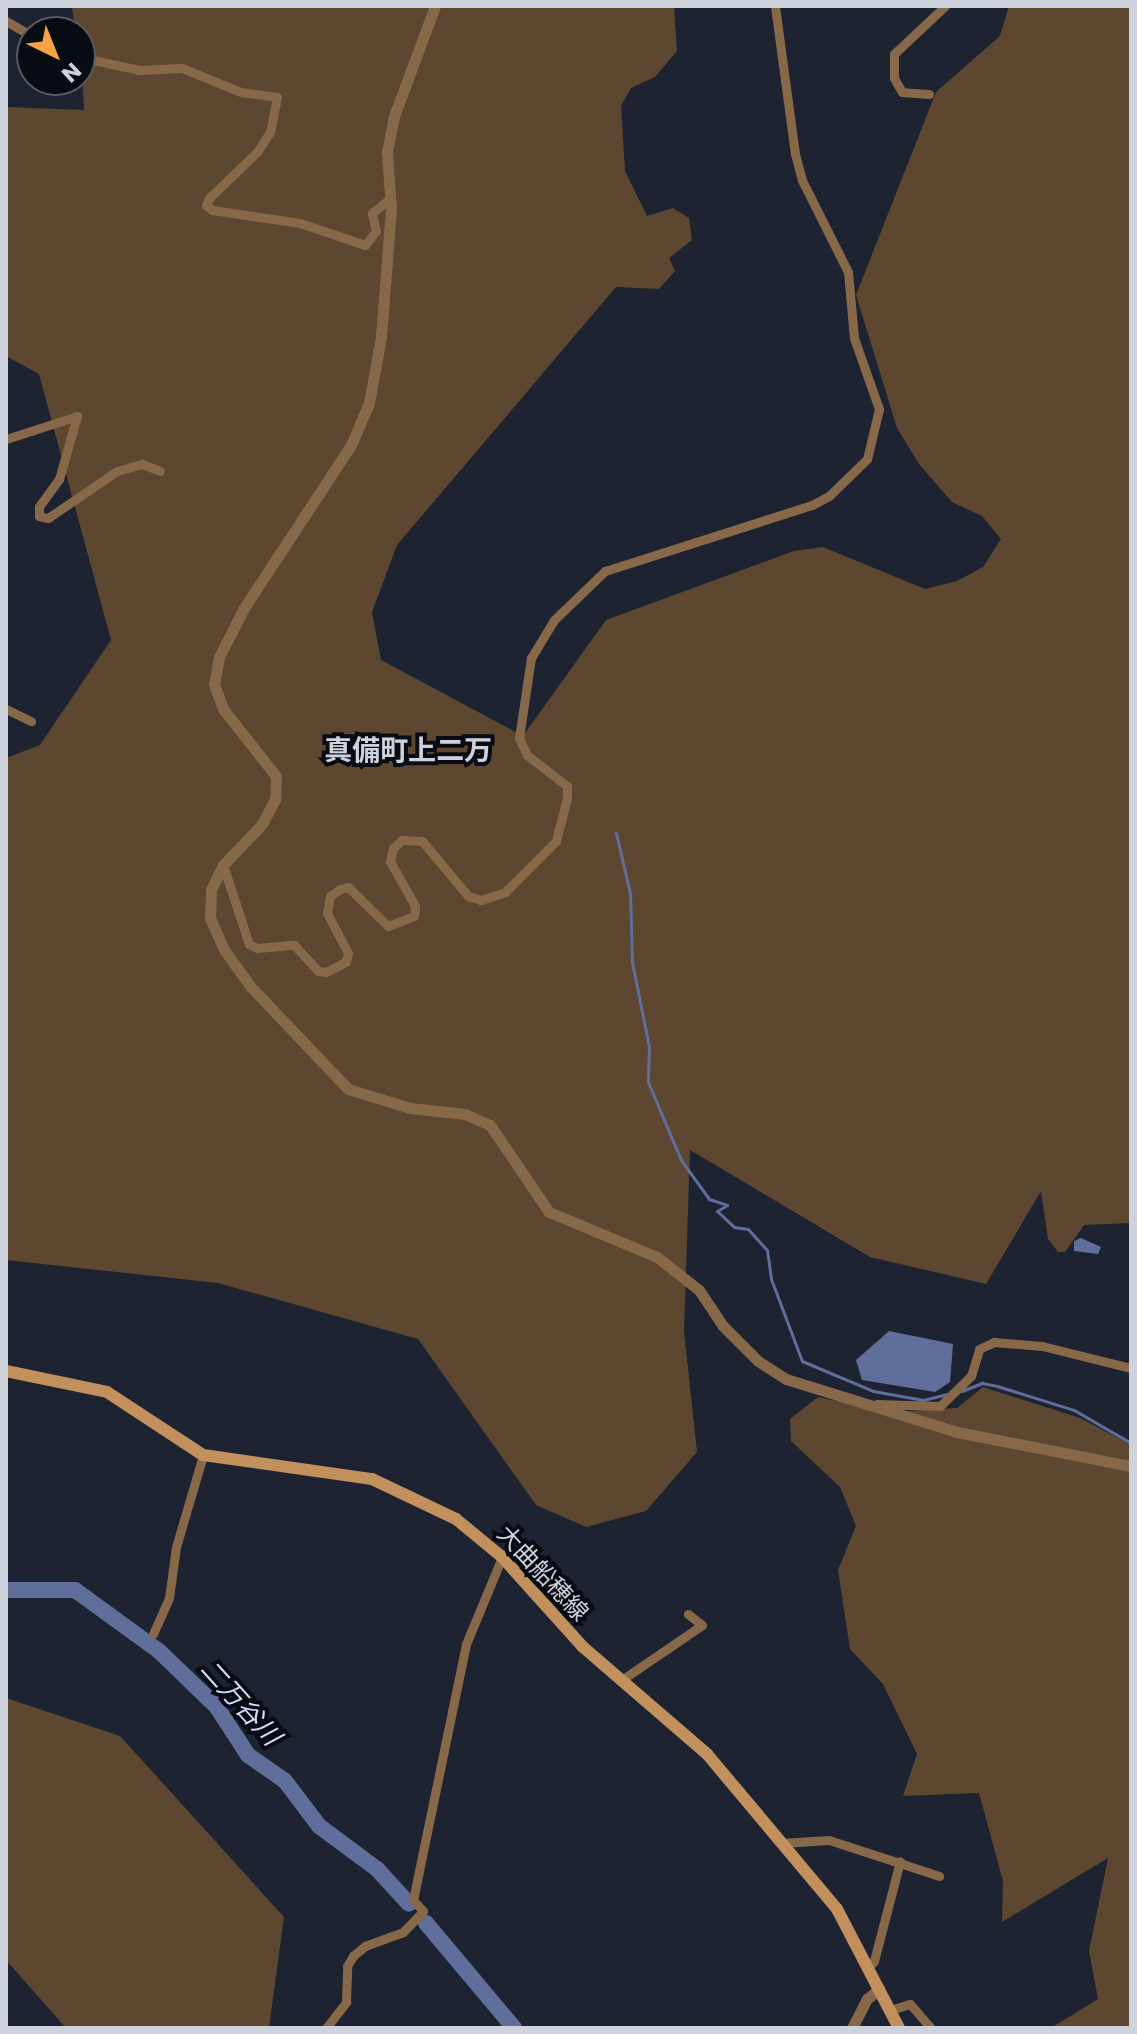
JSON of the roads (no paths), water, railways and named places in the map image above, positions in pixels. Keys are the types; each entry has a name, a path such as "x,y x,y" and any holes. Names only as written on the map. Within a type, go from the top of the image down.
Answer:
{"main road":[{"name":"大曲船穂線","path":"6,1371 107,1392 203,1455 372,1479 428,1502 502,1557 620,1681 707,1754 837,1909 899,2028"}],"street":[{"path":"435,6 394,116 387,153 389,199 381,337 360,429 219,657 214,684 223,709 276,776 275,799 263,823 223,865 211,890 210,918 225,951 251,987 348,1089 383,1102 465,1114 490,1125 549,1212 657,1257 699,1290 723,1326 758,1361 786,1379 869,1409 957,1432 1131,1466"},
{"path":"223,865 249,944 257,948 294,945 318,971 326,972 346,962 348,953 327,913 330,896 340,889 348,887 388,926 414,916 415,906 390,861 393,848 402,840 422,841 468,896 495,899 556,841 567,798 567,786 527,755 519,738 531,658 554,620 605,571 812,505 837,490 867,459 879,409 854,338 848,272 802,180 795,154 775,6"},
{"path":"929,94 902,92 894,78 894,54 945,6"},
{"path":"96,61 139,70 182,68 241,92 277,97 270,132 257,152 209,198 206,205 212,210 300,223 365,245 376,231 372,213 389,199"},
{"path":"6,439 77,416 59,479 39,507 39,516 48,518 61,514 94,483 117,471 142,464 160,471"},
{"path":"6,709 31,721"},
{"path":"869,1409 877,1404 940,1406 951,1400 971,1376 979,1349 994,1342 1042,1346 1131,1368"},
{"path":"153,1634 169,1598 176,1547 203,1455"},
{"path":"326,2028 346,2002 347,1966 353,1956 365,1946 403,1932 423,1911 413,1900 466,1644 502,1557"},
{"path":"620,1681 702,1625 688,1614"},
{"path":"782,1843 792,1839 829,1840 939,1876"},
{"path":"868,1968 874,1961 900,1861"},
{"path":"852,2028 867,1999 879,1989"},
{"path":"890,2010 910,2004 931,2028"}],"water":[{"path":"1081,1238 1101,1247 1098,1254 1074,1251 1074,1241"},
{"path":"889,1331 953,1344 950,1382 935,1392 862,1380 856,1360"}],"waterway":[{"path":"616,833 630,893 632,962 649,1047 648,1082 681,1160 709,1199 727,1205 717,1211 734,1227 748,1229 767,1250 771,1279 802,1361 873,1391 923,1400 947,1394"},
{"path":"962,1391 982,1383 997,1386 1074,1410 1131,1443"},
{"name":"二万谷川","path":"6,1590 75,1590 159,1651 216,1706 248,1755 285,1781 319,1826 377,1869 409,1904"},
{"name":"二万谷川","path":"426,1923 514,2028"}],"district":[{"name":"真備町上二万","path":"408,751"}]}
